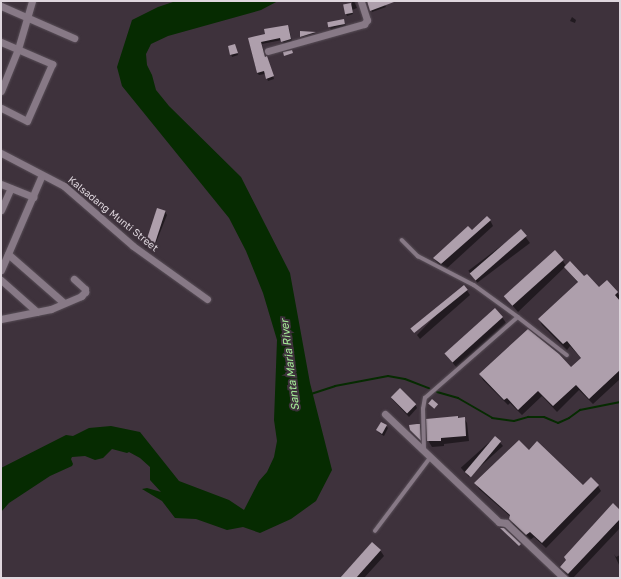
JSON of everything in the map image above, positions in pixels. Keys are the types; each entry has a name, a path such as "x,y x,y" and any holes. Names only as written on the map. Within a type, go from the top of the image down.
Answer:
{"street":[{"path":"1,91 18,49 32,1"},
{"path":"268,52 364,24 367,20 361,1"},
{"path":"1,6 74,38"},
{"path":"1,42 52,64 27,121 1,108"},
{"name":"Kalsadang Munti Street","path":"1,153 64,186 133,246 207,299"},
{"path":"1,270 42,175"},
{"path":"1,184 32,197"},
{"path":"1,210 10,188"},
{"path":"8,254 64,303"},
{"path":"1,320 37,312 64,303 85,292 85,289 74,279"},
{"path":"1,280 37,312"},
{"path":"385,414 427,456 499,522 506,523 564,578"}],"lane":[{"path":"402,240 418,256 474,285 568,354"},
{"path":"375,530 427,456 423,409 426,398 518,317"}],"water":[{"name":"Santa Maria River","path":"176,1 278,1 261,10 168,36 151,44 146,54 147,65 152,75 156,90 169,106 241,177 290,273 310,383 332,470 316,501 291,519 260,533 243,527 227,530 196,519 175,518 162,501 142,489 147,488 161,492 150,480 150,467 140,458 129,452 127,453 112,449 103,458 95,460 85,456 72,457 72,466 50,476 9,503 1,512 1,468 66,435 73,436 89,428 111,426 140,432 179,481 229,500 244,510 259,481 267,472 274,457 277,441 274,420 277,340 263,293 246,251 229,218 122,86 117,67 132,20 158,7"}],"building":[{"path":"367,1 394,1 394,2 370,11"},
{"path":"351,3 353,13 345,14 343,5"},
{"path":"344,19 345,24 328,27 327,22"},
{"path":"288,25 291,39 281,42 280,38 261,42 265,57 267,56 274,76 266,79 264,71 257,73 248,38 265,34 264,29"},
{"path":"300,31 316,32 300,37"},
{"path":"235,44 238,53 230,55 228,46"},
{"path":"292,50 293,53 284,56 283,52"},
{"path":"157,208 166,211 154,248 145,245"},
{"path":"487,216 491,220 441,264 433,258 468,226 472,230"},
{"path":"521,229 527,236 476,280 470,274"},
{"path":"555,250 564,260 512,306 504,296"},
{"path":"570,261 584,276 587,274 599,287 607,280 618,292 615,295 620,301 620,370 589,399 576,385 553,406 538,391 518,410 507,398 504,400 479,374 528,329 559,354 571,367 581,358 567,341 563,344 538,319 578,282 564,267"},
{"path":"464,285 468,290 414,333 410,328"},
{"path":"495,308 503,317 452,362 444,354"},
{"path":"400,388 416,404 407,413 391,397"},
{"path":"432,399 438,404 434,409 428,404"},
{"path":"458,416 458,418 465,417 466,436 441,438 441,441 427,441 426,419"},
{"path":"381,422 387,425 382,434 376,430"},
{"path":"420,424 421,441 410,430 409,425"},
{"path":"495,436 501,441 471,477 465,472"},
{"path":"519,440 529,450 537,441 583,485 591,477 599,485 542,543 530,532 526,535 509,519 510,515 474,483"},
{"path":"613,503 620,510 620,519 568,574 560,567 566,560 564,557"},
{"path":"500,528 504,528 521,544 519,546"},
{"path":"372,542 381,550 356,578 340,578"}],"waterway":[{"path":"311,394 335,386 388,376 405,379 429,388"},
{"path":"437,392 458,398 492,418 514,421 528,417 544,417 558,423 569,418 580,410 620,402"}]}
